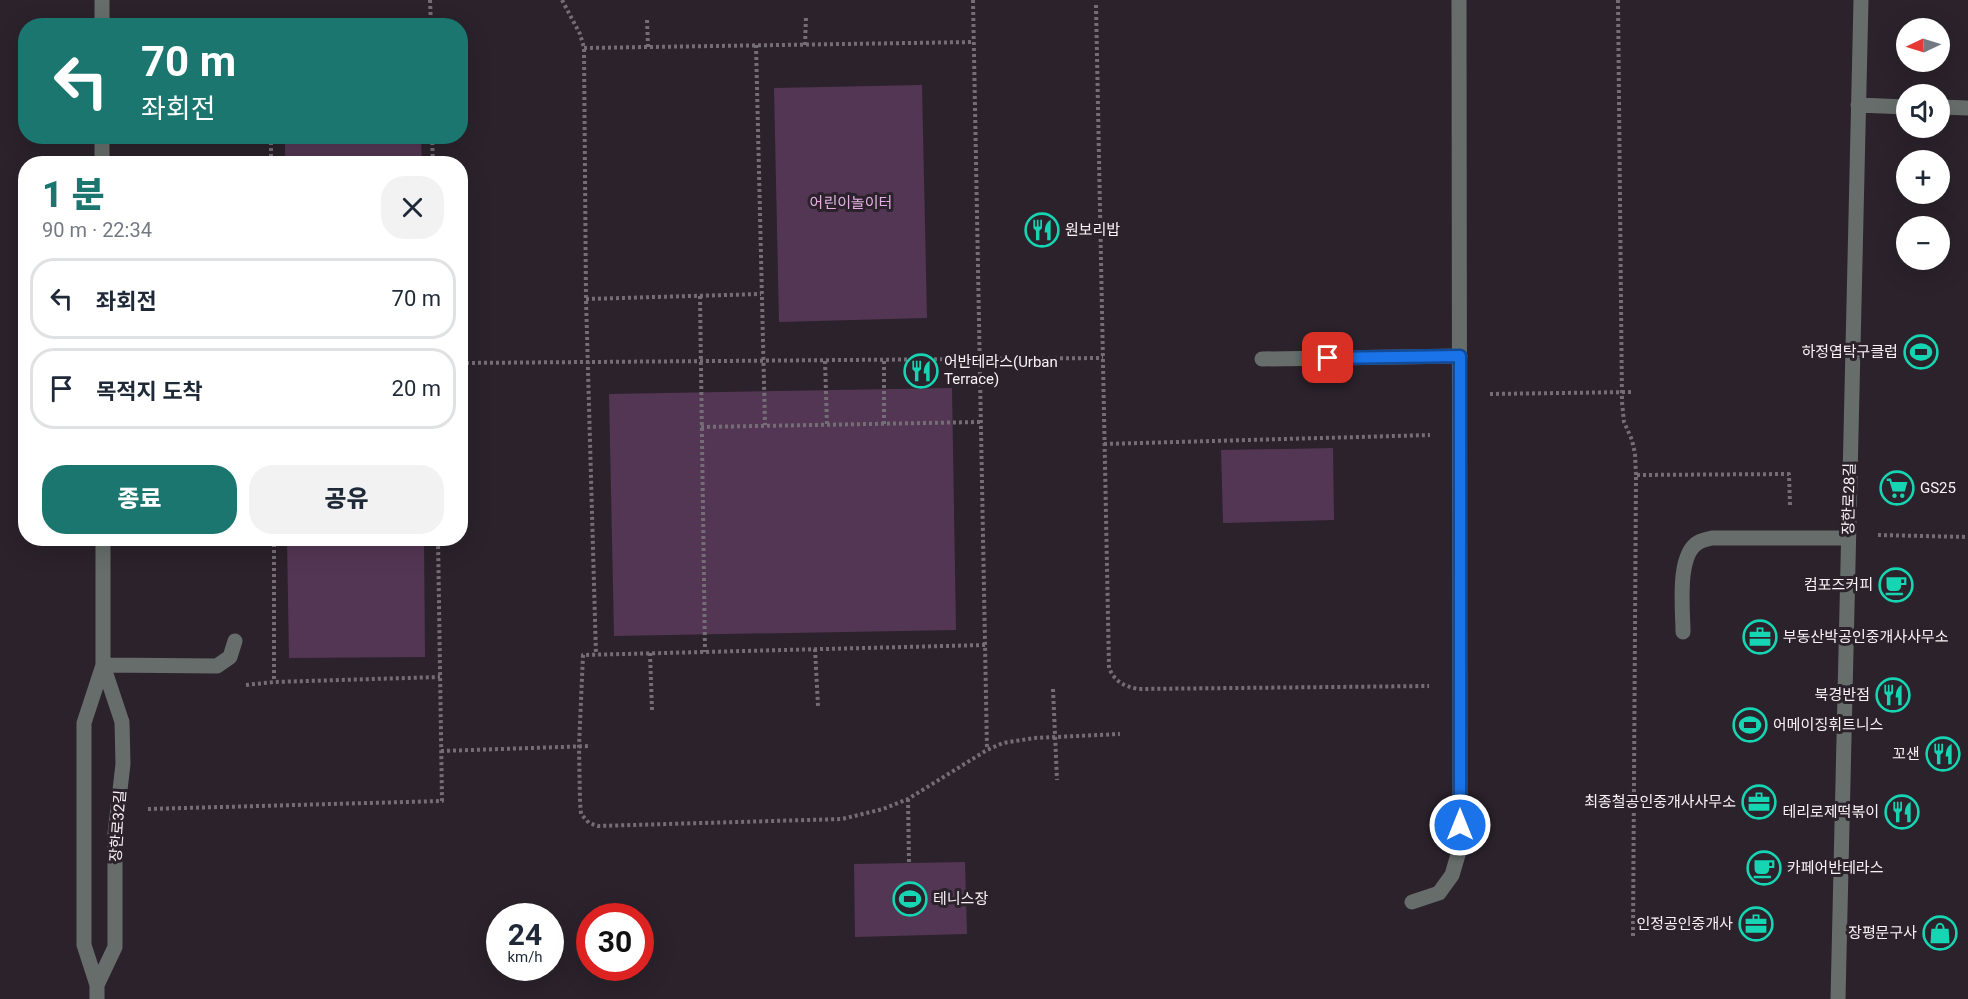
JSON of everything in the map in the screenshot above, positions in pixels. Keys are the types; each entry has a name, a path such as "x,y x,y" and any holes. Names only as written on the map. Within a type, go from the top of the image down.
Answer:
{"street":[{"path":"102,0 102,18"},
{"path":"1412,902 1439,893 1452,875 1460,848 1459,0"},
{"name":"장한로28길","path":"1838,999 1861,0"},
{"path":"1858,105 1896,107"},
{"path":"1950,107 1968,108"},
{"path":"1262,359 1460,356"},
{"path":"1683,632 1683,568 1687,555 1697,543 1712,538 1848,538"},
{"name":"장한로32길","path":"97,992 84,945 84,723 103,665 103,546"},
{"path":"103,665 217,666 230,657 235,641"},
{"name":"장한로32길","path":"97,992 115,947 115,833 123,764 123,722 103,665"}],"path":[{"path":"430,0 431,18"},
{"path":"562,0 580,34 584,48 586,299 596,655"},
{"path":"973,0 987,750"},
{"path":"1618,0 1622,392 1624,422 1632,440 1636,475"},
{"path":"1096,5 1109,668 1113,677 1120,684 1138,689 1460,686"},
{"path":"805,45 806,17"},
{"path":"647,20 648,47"},
{"path":"584,48 974,42"},
{"path":"756,45 765,425"},
{"path":"586,299 762,294"},
{"path":"700,296 705,652"},
{"path":"468,363 1103,358"},
{"path":"884,360 884,424"},
{"path":"825,361 827,425"},
{"path":"1460,395 1634,392"},
{"path":"701,427 980,422"},
{"path":"1104,444 1460,434"},
{"path":"1873,534 1968,537"},
{"path":"274,546 274,682"},
{"path":"138,810 442,801 438,546"},
{"path":"985,645 583,655 579,746 581,814 589,823 598,826 842,819 883,809 908,799 987,750 1003,743 1055,737 1120,734"},
{"path":"815,649 818,706"},
{"path":"650,653 652,710"},
{"path":"240,686 274,682 440,677"},
{"path":"1053,689 1057,780"},
{"path":"441,751 591,746"},
{"path":"908,799 909,863"}],"green space":[{"name":"어린이놀이터","path":"922,85 927,318 779,322 774,88"},
{"path":"285,144 421,144 422,156 285,156"},
{"path":"952,388 956,630 614,636 609,394"},
{"path":"1333,448 1334,520 1223,523 1221,450"},
{"path":"287,546 424,546 425,657 289,658"},
{"name":"테니스장","path":"965,862 967,934 855,937 854,864"}],"place":[{"name":"원보리밥","path":"1042,230"},
{"name":"하정엽탁구클럽","path":"1921,352"},
{"name":"어반테라스(Urban Terrace)","path":"921,371"},
{"name":"GS25","path":"1897,488"},
{"name":"컴포즈커피","path":"1896,585"},
{"name":"부동산박공인중개사사무소","path":"1760,637"},
{"name":"북경반점","path":"1893,695"},
{"name":"어메이징휘트니스","path":"1750,725"},
{"name":"꼬샌","path":"1943,754"},
{"name":"최종철공인중개사사무소","path":"1759,802"},
{"name":"테리로제떡볶이","path":"1902,812"},
{"name":"카페어반테라스","path":"1764,868"},
{"name":"테니스장","path":"910,899"},
{"name":"인정공인중개사","path":"1756,924"},
{"name":"장평문구사","path":"1940,933"}],"route":[{"path":"1328,358 1460,356 1460,825"}]}
